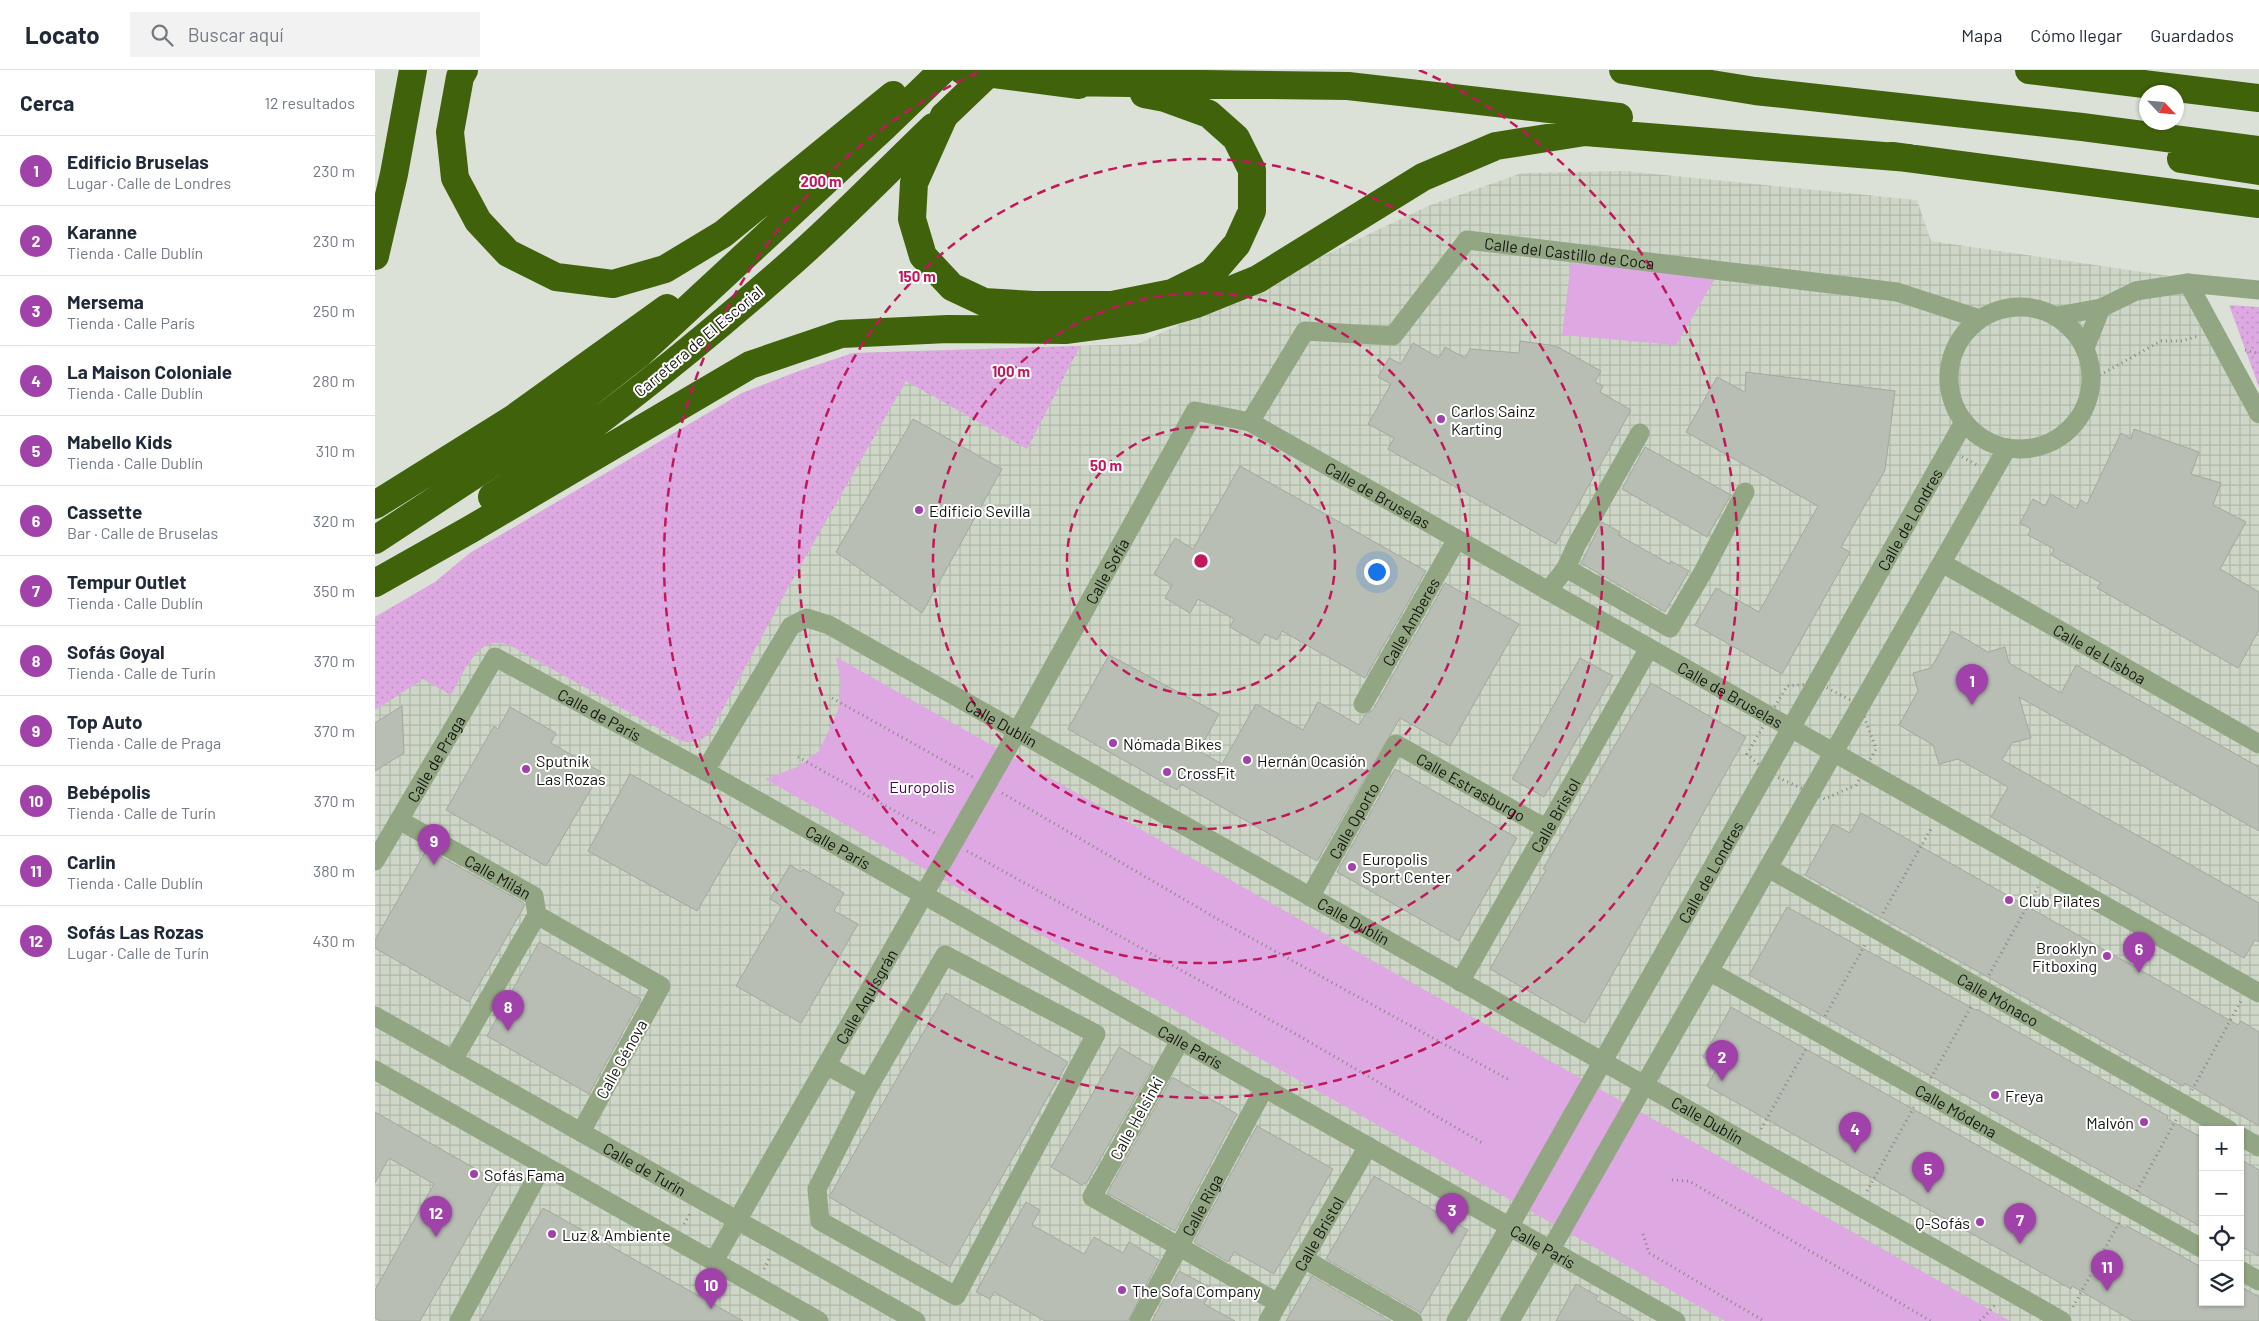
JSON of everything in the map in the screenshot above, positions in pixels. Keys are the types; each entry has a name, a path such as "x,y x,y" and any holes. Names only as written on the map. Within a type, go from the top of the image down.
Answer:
{"highway":[{"path":"375,256 395,174 413,70"},
{"path":"465,70 460,77 450,132 455,178 477,222 508,253 556,278 613,284 665,269 723,234 878,120 921,70"},
{"name":"Carretera de El Escorial","path":"375,540 538,433 639,354 762,240 878,120 943,70"},
{"path":"945,116 914,183 913,219 923,256 952,287 984,302 1034,306 1113,305 1172,293 1212,273 1237,244 1252,211 1252,170 1236,138 1209,114 1165,98 963,70"},
{"name":"Carretera de El Escorial","path":"375,576 557,453 692,348 792,262 992,70"},
{"path":"1623,70 1755,92 1867,115 2083,143 2259,171"},
{"path":"2029,70 2259,98"},
{"path":"1060,82 1348,86 1739,132 1909,158 2259,204"},
{"path":"1755,92 2082,127 2259,150"},
{"path":"375,583 471,529 750,365 841,334 949,329 1065,330 1150,317 1196,304 1258,279 1423,177 1496,146 1585,132 1909,158"},
{"path":"375,505 514,418 762,240"}],"street":[{"name":"Calle del Castillo de Coca","path":"1250,422 1305,331 1393,336 1467,240 1897,292 1979,319"},
{"path":"2057,316 2101,308 2136,291 2188,283 2259,290"},
{"path":"2188,283 2259,414"},
{"path":"2018,306 2038,309 2057,316 2074,330 2085,348 2091,373 2088,399 2076,422 2057,439 2033,448 2007,448 1983,439 1964,422 1953,402 1949,379 1952,356 1963,335 1979,319 1998,310 2018,306"},
{"path":"2085,348 2101,308"},
{"name":"Calle de Bruselas","path":"1195,411 1250,422 2254,990"},
{"name":"Calle Sofía","path":"1017,732 1195,411"},
{"name":"Calle de Londres","path":"1456,1321 1964,422"},
{"path":"1548,591 1566,568 1577,544 1640,433"},
{"path":"1510,1321 2007,448"},
{"path":"1566,568 1670,628 1703,572 1745,492"},
{"name":"Calle Amberes","path":"1363,704 1457,540"},
{"name":"Calle de Lisboa","path":"1942,563 2259,744"},
{"name":"Calle Dublín","path":"705,771 791,626 807,618 829,625 1603,1062 1860,1204 2008,1290 2066,1317"},
{"name":"Calle Bristol","path":"1461,982 1649,648"},
{"name":"Calle de París","path":"495,657 705,771"},
{"name":"Calle de Praga","path":"375,861 495,657"},
{"name":"Calle Aquisgrán","path":"714,1261 1017,732"},
{"name":"Calle Estrasburgo","path":"1396,744 1547,829"},
{"name":"Calle Oporto","path":"1310,897 1396,744"},
{"name":"Calle París","path":"705,771 1676,1321"},
{"name":"Calle Milán","path":"399,820 534,896 537,915 661,986"},
{"name":"Calle Mónaco","path":"1768,868 2222,1126"},
{"path":"453,1060 537,915"},
{"path":"945,954 1096,1034 956,1296 819,1221 817,1189 867,1088 945,954"},
{"name":"Calle Módena","path":"1709,971 2199,1247"},
{"name":"Calle Génova","path":"581,1132 661,986"},
{"name":"Calle de Turín","path":"375,1016 916,1321"},
{"name":"Calle Helsinki","path":"1179,1247 1092,1198 1181,1039"},
{"path":"826,1065 867,1088"},
{"path":"375,1070 819,1321"},
{"name":"Calle Riga","path":"1139,1321 1265,1087"},
{"path":"2244,1138 2259,1146"},
{"name":"Calle Bristol","path":"1268,1321 1368,1146"},
{"path":"459,1321 543,1165"},
{"path":"1179,1247 1279,1303"},
{"path":"1304,1259 1413,1321"},
{"path":"2244,1272 2259,1281"}],"path":[{"path":"2091,380 2161,341 2182,341 2214,330"},
{"path":"1949,450 1993,473"},
{"path":"832,698 987,784 1233,928 1511,1081"},
{"path":"798,757 1301,1037 1484,1144"},
{"path":"1752,1144 1940,813"},
{"path":"1860,1204 2046,873"},
{"path":"2066,1317 2184,1104 2254,990"},
{"path":"1672,1180 1689,1181 1931,1321"},
{"path":"676,1240 698,1198"},
{"path":"1643,1234 1649,1252 1764,1321"},
{"path":"755,1285 778,1244"},
{"path":"1980,1321 2008,1290"}],"shaded area":[{"path":"1624,171 1917,200 1931,241 2184,278 2259,417 2259,1321 375,1321 375,617 435,582 470,553 742,393 853,353 1138,344 1428,206 1522,173"}],"green space":[{"path":"1571,263 1716,277 1676,345 1562,335"},
{"path":"2229,305 2259,307 2259,387"},
{"path":"1080,346 1027,449 906,381 789,586 712,729 701,739 693,742 679,740 511,646 500,643 490,644 481,648 467,665 451,695 423,679 375,710 375,617 435,582 470,553 742,393 853,353"},
{"name":"Europolis","path":"836,657 2010,1321 1725,1321 765,779 797,767 819,751 838,711 841,682"}],"building":[{"path":"1520,341 1556,346 1601,371 1595,382 1603,386 1600,392 1631,410 1556,544 1388,449 1394,438 1368,424 1391,384 1378,377 1389,358 1401,364 1413,343 1439,358 1445,347 1465,358 1470,349 1519,353"},
{"path":"1746,372 1895,391 1885,470 1841,547 1850,552 1782,674 1695,625 1716,588 1759,612 1818,506 1686,432 1717,377 1745,392"},
{"name":"Edificio Sevilla","path":"913,419 1002,469 922,613 836,552"},
{"path":"2134,429 2199,452 2191,474 2221,483 2213,505 2246,522 2220,569 2259,592 2259,630 2238,668 2097,588 2101,583 2051,555 2054,549 2028,535 2031,529 2020,523 2033,499 2045,506 2051,494 2076,509 2081,500 2087,504 2121,433 2131,439"},
{"path":"1645,447 1731,495 1707,537 1622,489"},
{"path":"1240,466 1426,571 1365,678 1282,631 1277,640 1265,634 1259,644 1230,627 1234,619 1198,599 1190,613 1165,598 1172,585 1154,574 1175,538 1193,549"},
{"path":"1602,522 1620,532 1618,535 1670,564 1671,561 1689,571 1665,612 1581,563"},
{"path":"1445,583 1519,624 1450,746 1400,718 1317,861 1181,784 1177,790 1068,729 1109,655 1219,714 1199,751 1222,764 1256,704 1303,730 1318,702 1359,725 1365,715 1373,710"},
{"path":"1952,631 1988,652 2005,647 2009,663 2061,693 2076,665 2259,767 2259,831 2019,697 2031,738 2012,743 2002,760 2259,903 2259,942 2255,940 2244,958 1991,817 2008,787 1958,759 1939,764 1933,745 1899,725 1918,691 1913,673 1931,668"},
{"path":"1580,658 1613,676 1544,797 1512,779"},
{"path":"1651,683 1746,737 1585,1023 1490,969 1546,870 1543,869"},
{"path":"402,706 404,753 375,771 375,723"},
{"path":"510,707 556,733 551,743 601,772 546,866 446,810 494,726 498,729"},
{"path":"1395,769 1517,838 1459,941 1337,872"},
{"path":"630,774 741,835 697,911 588,851"},
{"path":"1861,813 2238,1025 2241,1021 2259,1032 2259,1126 2185,1083 2183,1086 1805,875 1833,824 1850,833"},
{"path":"427,849 524,903 524,907 469,1002 375,948 375,940"},
{"path":"790,865 801,872 803,869 844,893 834,911 858,924 801,1023 736,986 782,906 770,899"},
{"path":"1787,907 1977,1009 2168,1116 2167,1119 2199,1136 2199,1226 1749,975"},
{"path":"539,942 641,999 589,1094 487,1036"},
{"path":"946,993 1068,1062 950,1267 829,1197"},
{"path":"1731,1007 2125,1228 2127,1226 2199,1266 2199,1306 2244,1306 2244,1288 2259,1297 2259,1321 2133,1321 2072,1286 2071,1289 1707,1086 1719,1065 1703,1057"},
{"path":"1119,1047 1153,1067 1086,1184 1082,1185 1051,1167"},
{"path":"1172,1077 1237,1114 1175,1231 1107,1193"},
{"path":"375,1112 499,1182 420,1321 380,1321 375,1318 375,1290 434,1184 389,1158 375,1183"},
{"path":"1257,1126 1333,1169 1274,1274 1234,1252 1228,1262 1194,1242"},
{"path":"2244,1161 2259,1170 2259,1256 2244,1248"},
{"path":"1374,1176 1468,1230 1421,1313 1326,1259"},
{"path":"1026,1202 1040,1210 1032,1225 1084,1254 1094,1237 1123,1253 1129,1242 1159,1260 1128,1321 1045,1321 994,1292 990,1299 976,1292"},
{"path":"543,1208 706,1300 743,1321 480,1321"},
{"path":"1179,1271 1213,1289 1204,1304 1235,1321 1152,1321"},
{"path":"1312,1276 1390,1321 1286,1321"},
{"path":"1576,1284 1598,1296 1596,1300 1634,1321 1556,1321"}],"place":[{"name":"Carlos Sainz Karting","path":"1441,419"},
{"name":"Edificio Sevilla","path":"919,510"},
{"name":"Edificio Bruselas","path":"1972,705"},
{"name":"Nómada Bikes","path":"1113,743"},
{"name":"Hernán Ocasión","path":"1247,760"},
{"name":"Sputnik Las Rozas","path":"526,769"},
{"name":"CrossFit","path":"1167,772"},
{"name":"Top Auto","path":"434,865"},
{"name":"Europolis Sport Center","path":"1352,867"},
{"name":"Club Pilates","path":"2009,900"},
{"name":"Brooklyn Fitboxing","path":"2107,956"},
{"name":"Cassette","path":"2139,973"},
{"name":"Sofás Goyal","path":"508,1031"},
{"name":"Karanne","path":"1722,1081"},
{"name":"Freya","path":"1995,1095"},
{"name":"Malvón","path":"2144,1122"},
{"name":"La Maison Coloniale","path":"1855,1153"},
{"name":"Sofás Fama","path":"474,1174"},
{"name":"Mabello Kids","path":"1928,1193"},
{"name":"Q-Sofás","path":"1980,1222"},
{"name":"Luz & Ambiente","path":"552,1234"},
{"name":"Mersema","path":"1452,1234"},
{"name":"Sofás Las Rozas","path":"436,1237"},
{"name":"Tempur Outlet","path":"2020,1244"},
{"name":"The Sofa Company","path":"1122,1290"},
{"name":"Carlin","path":"2107,1291"},
{"name":"Bebépolis","path":"711,1309"}]}
